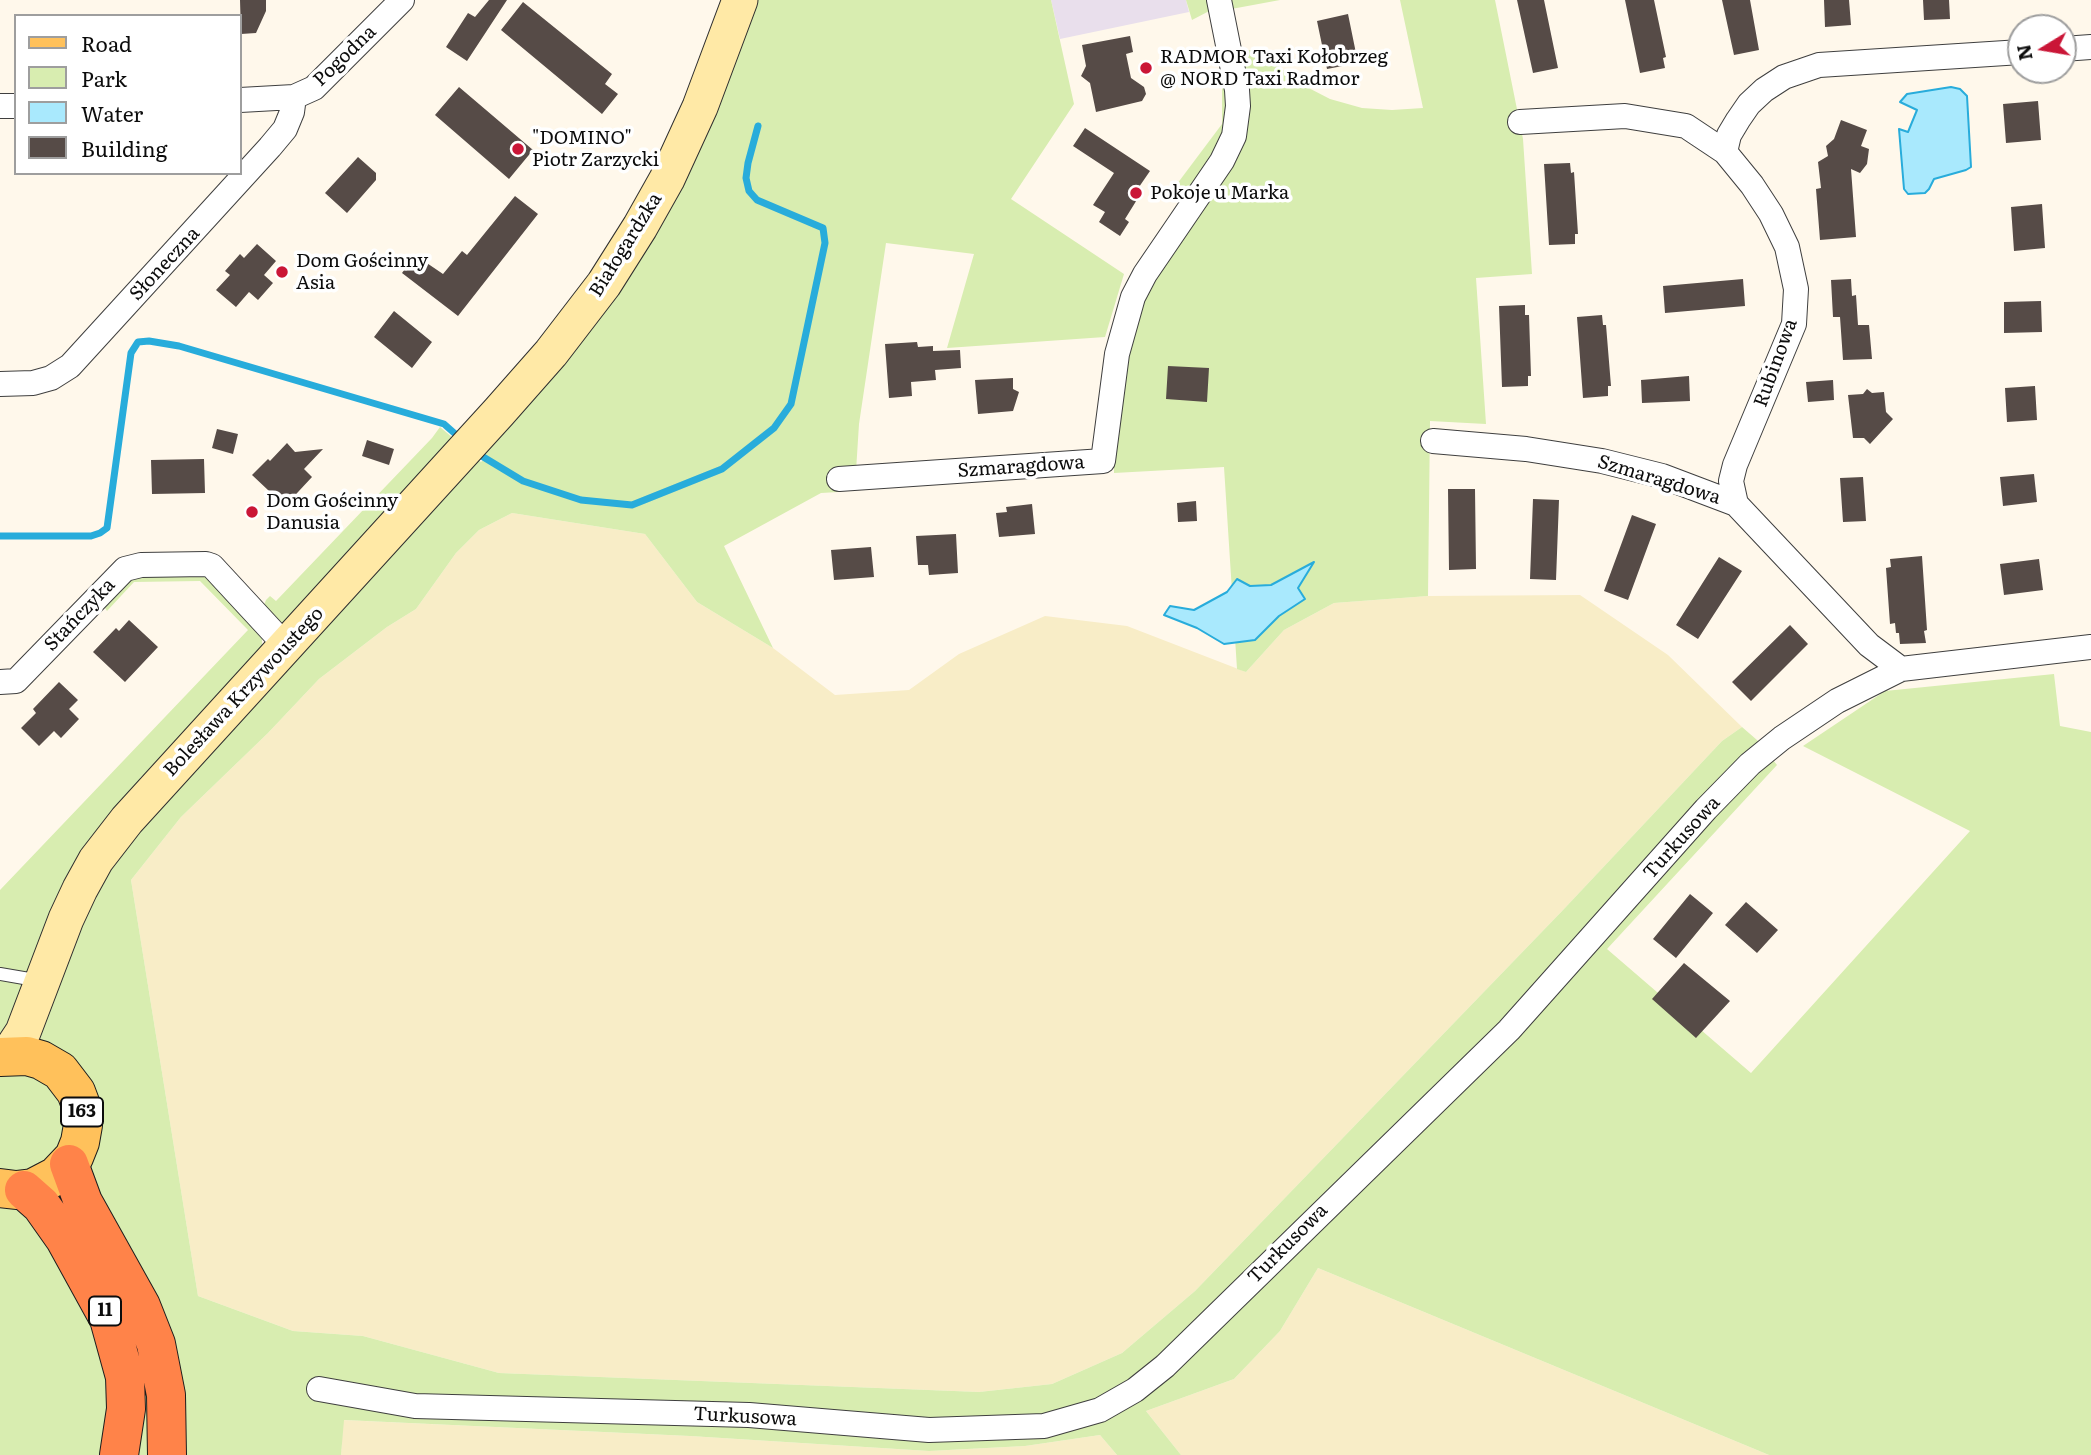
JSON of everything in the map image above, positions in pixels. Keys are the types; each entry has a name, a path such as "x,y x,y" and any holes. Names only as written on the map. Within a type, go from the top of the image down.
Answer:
{"highway":[{"path":"69,1164 83,1202 141,1306 156,1344 166,1395 167,1455"},
{"name":"11","path":"12,1189 41,1205 65,1239 93,1288 114,1335 125,1377 127,1409 119,1455"}],"main road":[{"name":"Białogardzka","path":"466,448 526,383 577,319 604,284 640,227 667,178 700,107 740,0"},
{"name":"Bolesława Krzywoustego","path":"3,1057 23,1032 71,908 90,871 127,820 466,448"},
{"name":"Bolesława Krzywoustego","path":"42,982 53,1066"},
{"path":"3,1057 27,1056 53,1066"},
{"name":"163","path":"53,1066 71,1084 82,1108 83,1133 78,1150 69,1164"},
{"path":"12,1189 49,1181 69,1164"}],"street":[{"name":"Pogodna","path":"242,100 294,97 314,88 402,0"},
{"name":"Szmaragdowa","path":"839,479 1103,461 1117,354 1133,297 1145,274 1222,161 1234,136 1238,106 1232,59 1219,0"},
{"path":"1725,152 1729,135 1749,104 1784,77 1806,68 2007,53"},
{"name":"Słoneczna","path":"0,384 33,383 51,378 70,366 285,129 292,112 294,97"},
{"name":"Rubinowa","path":"1520,122 1625,116 1686,126 1725,152 1752,184 1771,214 1787,247 1796,289 1794,324 1735,465 1731,481 1736,504"},
{"name":"Szmaragdowa","path":"1433,441 1527,449 1602,461 1662,477 1736,504 1869,645 1901,669"},
{"name":"Stańczyka","path":"5,687 125,569 141,565 212,566 286,646"},
{"name":"Turkusowa","path":"319,1389 415,1406 749,1415 929,1430 1044,1426 1100,1410 1135,1390 1165,1366 1509,1030 1706,809 1750,764 1782,738 1837,701 1901,669 2091,647"}],"lane":[{"path":"0,974 42,982"}],"shaded area":[{"path":"1051,0 1186,0 1189,12 1060,39"},
{"path":"512,513 645,534 697,602 773,648 835,695 909,690 959,654 1045,616 1127,626 1246,672 1284,630 1334,603 1428,596 1580,595 1668,655 1742,727 1722,741 1563,910 1195,1291 1122,1353 1052,1384 979,1392 499,1373 363,1336 293,1331 198,1296 131,880 181,817 268,733 319,679 387,627 416,609 456,553 479,530"},
{"path":"1318,1268 1769,1455 1181,1455 1146,1411 1234,1379 1280,1331"},
{"path":"343,1420 690,1436 929,1451 1025,1446 1100,1435 1117,1455 341,1455"}],"green space":[{"path":"751,0 1051,0 1074,104 1011,199 1124,274 1105,337 947,348 974,254 886,243 859,424 856,471 837,473 838,492 821,493 724,546 773,648 697,602 645,534 512,513 479,530 456,553 416,609 387,627 319,679 268,733 181,817 131,880 198,1296 293,1331 363,1336 499,1373 979,1392 1052,1384 1122,1353 1195,1291 1563,910 1722,741 1742,727 1757,740 1777,765 1607,949 1751,1073 1970,831 1803,746 1885,691 2054,674 2060,726 2091,732 2091,1455 1769,1455 1318,1268 1280,1331 1234,1379 1146,1411 1181,1455 1117,1455 1100,1435 1025,1446 929,1451 690,1436 344,1420 341,1455 0,1455 0,890 248,630 200,581 134,582 107,611 103,605 128,580 137,576 205,574 262,636 262,646 140,778 161,798 475,458 481,462 485,458 480,453 533,389"},
{"path":"1186,0 1213,0 1215,8 1192,20"},
{"path":"1224,0 1280,0 1226,10"},
{"path":"1400,0 1495,0 1523,139 1532,274 1476,278 1486,424 1430,421 1428,596 1334,603 1284,630 1246,672 1237,669 1224,467 1114,473 1114,450 1136,310 1226,167 1238,52 1263,48 1276,64 1301,84 1330,99 1362,108 1423,108"},
{"path":"1222,82 1232,86 1231,122 1192,195 1174,188 1222,124"},
{"path":"440,427 453,438 284,624 278,624 264,605 266,600 270,596 276,601"}],"water":[{"path":"1951,87 1960,89 1967,96 1971,167 1934,179 1925,193 1908,194 1904,189 1899,129 1908,132 1917,110 1900,102 1907,94"},
{"path":"1314,562 1298,588 1305,599 1279,616 1255,640 1224,644 1197,628 1164,615 1170,606 1194,610 1227,592 1237,579 1250,586 1271,585"}],"building":[{"path":"240,0 266,0 266,11 256,33 242,34"},
{"path":"489,0 507,0 467,61 446,47 468,13 475,17"},
{"path":"1517,0 1544,0 1558,68 1533,73"},
{"path":"1625,0 1654,0 1666,57 1663,58 1665,68 1640,73"},
{"path":"1722,0 1750,0 1759,50 1734,55"},
{"path":"1824,0 1849,0 1851,25 1825,27"},
{"path":"1923,0 1949,0 1950,19 1924,20"},
{"path":"523,2 612,74 605,84 618,94 602,114 501,30"},
{"path":"1348,14 1358,63 1327,69 1317,21"},
{"path":"1130,36 1133,52 1126,54 1131,78 1144,87 1146,94 1142,101 1096,112 1090,83 1081,76 1086,66 1082,45"},
{"path":"459,87 533,150 509,179 435,115"},
{"path":"2038,101 2041,140 2006,143 2003,104"},
{"path":"1841,120 1867,130 1861,146 1869,149 1867,164 1860,173 1851,169 1856,237 1820,240 1816,189 1821,188 1818,162 1828,156 1826,146 1834,139"},
{"path":"1085,128 1150,171 1139,187 1143,190 1125,219 1129,222 1120,236 1099,222 1105,212 1093,205 1114,173 1073,146"},
{"path":"358,157 376,173 376,180 347,213 325,193"},
{"path":"1570,163 1571,173 1574,172 1578,234 1575,234 1575,244 1549,245 1544,164"},
{"path":"515,196 538,214 458,316 402,273 415,255 443,274 462,251 467,255"},
{"path":"2042,204 2045,248 2014,251 2011,207"},
{"path":"257,244 276,261 264,275 273,283 258,300 249,292 236,307 216,290 230,275 225,271 240,254 244,258"},
{"path":"1743,279 1745,306 1665,313 1663,286"},
{"path":"1851,279 1852,296 1856,295 1858,325 1869,325 1872,359 1843,360 1840,317 1833,317 1831,280"},
{"path":"2041,301 2042,332 2004,333 2004,302"},
{"path":"1525,305 1525,315 1529,315 1531,376 1528,376 1528,386 1502,387 1499,306"},
{"path":"394,311 432,342 412,368 374,337"},
{"path":"1602,315 1603,325 1606,325 1611,386 1608,386 1608,396 1583,398 1577,317"},
{"path":"917,342 918,347 933,346 933,351 960,350 961,368 935,370 936,380 911,382 912,396 889,398 885,344"},
{"path":"1168,366 1209,368 1207,402 1166,399"},
{"path":"1689,376 1690,401 1642,403 1641,380"},
{"path":"1013,378 1013,389 1019,392 1013,411 978,414 975,380"},
{"path":"1833,380 1834,400 1808,402 1806,382"},
{"path":"2035,386 2037,420 2007,422 2005,388"},
{"path":"1867,389 1872,393 1884,392 1886,412 1893,419 1870,444 1864,438 1853,438 1848,395 1863,394"},
{"path":"217,429 238,434 233,454 212,448"},
{"path":"367,440 394,449 389,465 362,456"},
{"path":"287,443 295,452 323,449 304,469 312,477 285,506 252,475"},
{"path":"204,459 205,493 152,494 151,460"},
{"path":"2034,474 2037,502 2003,506 2000,477"},
{"path":"1863,477 1866,521 1843,522 1840,478"},
{"path":"1448,489 1475,489 1476,569 1449,570"},
{"path":"1533,499 1559,500 1556,580 1530,579"},
{"path":"1196,501 1197,521 1178,522 1177,503"},
{"path":"1032,504 1035,534 999,537 996,513 1007,512 1006,507"},
{"path":"1632,515 1656,524 1628,600 1604,591"},
{"path":"956,534 958,573 929,575 928,565 918,565 916,536"},
{"path":"871,547 874,577 834,580 831,550"},
{"path":"1922,556 1926,643 1900,644 1895,623 1890,624 1886,568 1891,567 1890,559"},
{"path":"1719,557 1742,571 1698,639 1676,625"},
{"path":"2039,559 2043,590 2004,595 2000,564"},
{"path":"129,620 158,647 125,682 93,652 116,628 119,631"},
{"path":"1790,625 1808,644 1751,701 1732,682"},
{"path":"59,682 78,700 69,709 79,719 61,738 54,731 39,746 21,728 36,713 33,709"},
{"path":"1690,894 1713,913 1676,958 1653,939"},
{"path":"1746,902 1778,930 1757,953 1725,925"},
{"path":"1684,963 1730,1001 1696,1038 1652,999"}],"waterway":[{"path":"475,452 523,481 581,500 632,505 722,469 774,428 791,404 825,243 823,228 757,200 749,191 746,178 748,163 758,126"},
{"path":"0,536 91,536 107,528 131,353 138,342 179,346 444,424 461,439"}],"place":[{"name":"RADMOR Taxi Kołobrzeg @ NORD Taxi Radmor","path":"1146,68"},
{"name":"\"DOMINO\" Piotr Zarzycki","path":"518,149"},
{"name":"Pokoje u Marka","path":"1136,193"},
{"name":"Dom Gościnny Asia","path":"282,272"},
{"name":"Dom Gościnny Danusia","path":"252,512"}]}
